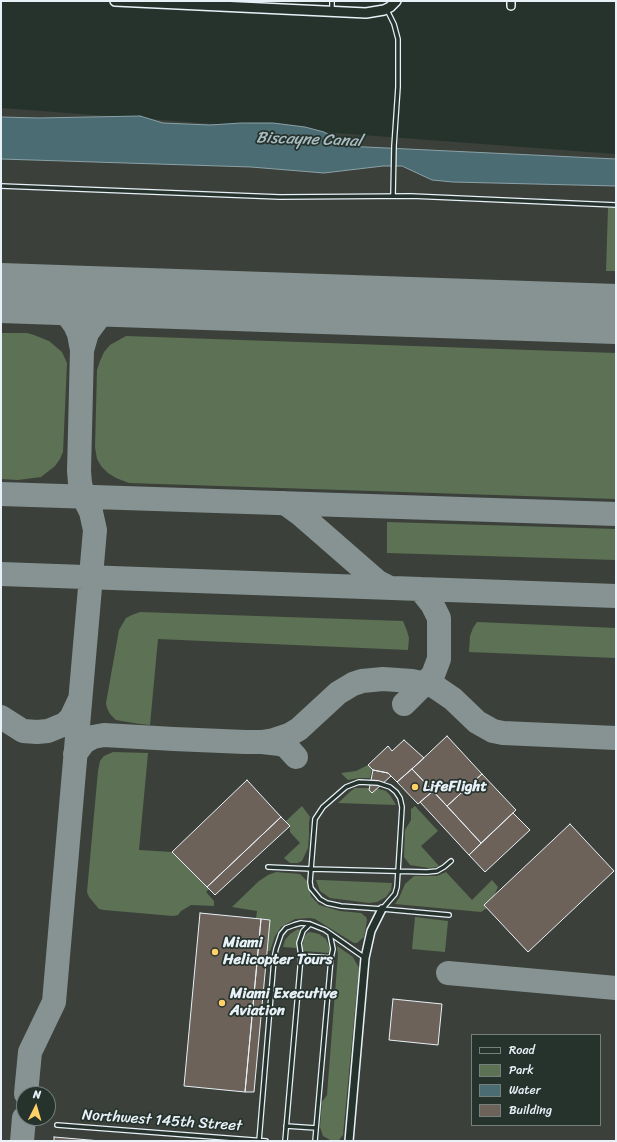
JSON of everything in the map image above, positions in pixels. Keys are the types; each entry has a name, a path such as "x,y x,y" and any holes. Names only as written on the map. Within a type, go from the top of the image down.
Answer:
{"street":[{"path":"115,1 377,12 391,5"},
{"path":"349,1141 365,958 371,931 382,909"}],"lane":[{"path":"332,1 332,11"},
{"path":"391,5 398,39 398,87 394,146 393,196"},
{"path":"1,186 287,197 393,196 616,205"},
{"path":"382,909 395,894 398,887 402,807 400,798 390,787 384,785 370,782 353,784 346,787 323,807 318,814 314,824 311,888 320,899 327,903 341,906 449,915"},
{"path":"268,867 437,871 451,860"},
{"path":"259,1140 276,949 281,934 286,928 301,923 317,926 365,958"},
{"path":"285,1141 301,956 299,948 300,937 303,931 310,924"},
{"path":"314,1141 333,949 330,934"},
{"path":"301,956 331,958"},
{"name":"Northwest 145th Street","path":"56,1125 266,1141"},
{"path":"286,1126 316,1128"}],"shaded area":[{"path":"1,108 616,154 616,1141 1,1141"}],"green space":[{"path":"608,208 616,208 616,271 606,271"},
{"path":"1,333 27,333 49,341 62,352 67,363 63,452 55,466 41,477 18,480 1,479"},
{"path":"126,336 616,353 616,499 129,483 116,478 101,466 97,459 95,447 97,370 104,352 110,345"},
{"path":"387,522 616,529 616,560 387,553"},
{"path":"140,612 403,621 409,638 408,650 158,639 150,725 140,724 116,720 110,714 106,703 119,630 126,618"},
{"path":"477,622 616,628 616,658 469,652 470,636"},
{"path":"113,752 148,753 139,850 172,852 209,889 206,892 214,901 214,906 191,905 181,911 178,915 173,916 99,909 89,897 87,892 98,771 100,761 104,756"},
{"path":"368,765 372,769 370,778 348,780 341,773 356,771"},
{"path":"355,788 375,788 386,791 396,805 338,803"},
{"path":"302,806 310,817 308,848 302,861 298,863 290,863 284,858 300,843 290,832 290,826 286,821"},
{"path":"415,806 438,831 421,846 439,866 437,867 429,868 410,865 404,857 405,830 411,820 411,809"},
{"path":"276,872 300,874 307,881 311,896 319,905 340,911 361,913 367,920 364,937 357,943 354,943 315,919 295,919 281,927 275,936 270,951 267,951 270,920 256,918 257,911 232,907 259,881"},
{"path":"446,872 472,900 492,880 498,887 487,908 481,912 395,904 405,884 414,876 437,876"},
{"path":"316,880 392,883 391,890 386,897 377,902 369,903 330,898 320,891"},
{"path":"415,917 448,921 445,952 412,949"},
{"path":"298,929 300,930 296,948 283,947 285,940 290,934"},
{"path":"310,932 319,934 326,939 330,948 328,953 304,951 302,949 304,938 307,933"},
{"path":"337,946 353,957 359,968 343,1135 339,1140 332,1141 323,1136 320,1127 322,1102 327,1095 338,954"}],"water":[{"name":"Biscayne Canal","path":"140,116 163,123 210,125 273,123 305,127 324,132 345,146 616,159 616,186 453,182 432,180 402,166 383,166 324,173 251,167 1,159 1,117 39,118"}],"building":[{"path":"447,736 482,774 447,806 412,769"},
{"path":"404,740 424,758 397,782 388,773 373,770 368,765 388,746 392,751"},
{"name":"LifeFlight","path":"412,769 433,791 418,804 397,782"},
{"path":"373,770 388,773 391,776 372,793 369,790"},
{"path":"482,774 516,810 481,843 447,806"},
{"path":"247,780 281,817 207,887 172,852"},
{"path":"433,791 481,843 469,855 420,802"},
{"path":"513,813 530,830 485,872 469,855"},
{"path":"281,817 290,826 215,895 207,887"},
{"path":"570,824 614,871 528,952 484,905"},
{"name":"Miami Executive Aviation","path":"200,913 261,919 245,1092 184,1086"},
{"path":"261,919 270,920 254,1092 245,1092"},
{"path":"393,999 442,1004 438,1045 389,1040"},
{"path":"54,1137 101,1141 54,1141"}],"taxiway":[{"path":"38,294 55,304 70,318 79,334 82,350"},
{"path":"27,1086 30,1052 54,1002 95,530 91,512 83,496 79,471 82,350 87,333 98,318 111,307 137,297"},
{"path":"1,494 616,514"},
{"path":"283,503 300,514 378,582 390,588"},
{"path":"1,574 616,596"},
{"path":"404,704 433,675 439,659 439,618 432,604 420,589"},
{"path":"75,754 84,742 93,737 104,735 245,742 274,740 289,735 299,729 338,693 353,684 362,681 383,679 412,681 434,686 453,699 477,722 493,731 503,733 616,738"},
{"path":"1,717 23,731 48,731 65,724 71,718 79,701"},
{"path":"262,742 286,746 296,757"},
{"path":"448,973 616,988"},
{"path":"22,1141 23,1126"}],"runway":[{"path":"1,293 616,314"}],"place":[{"name":"LifeFlight","path":"415,787"},
{"name":"Miami Helicopter Tours","path":"215,952"},
{"name":"Miami Executive Aviation","path":"222,1003"}]}
